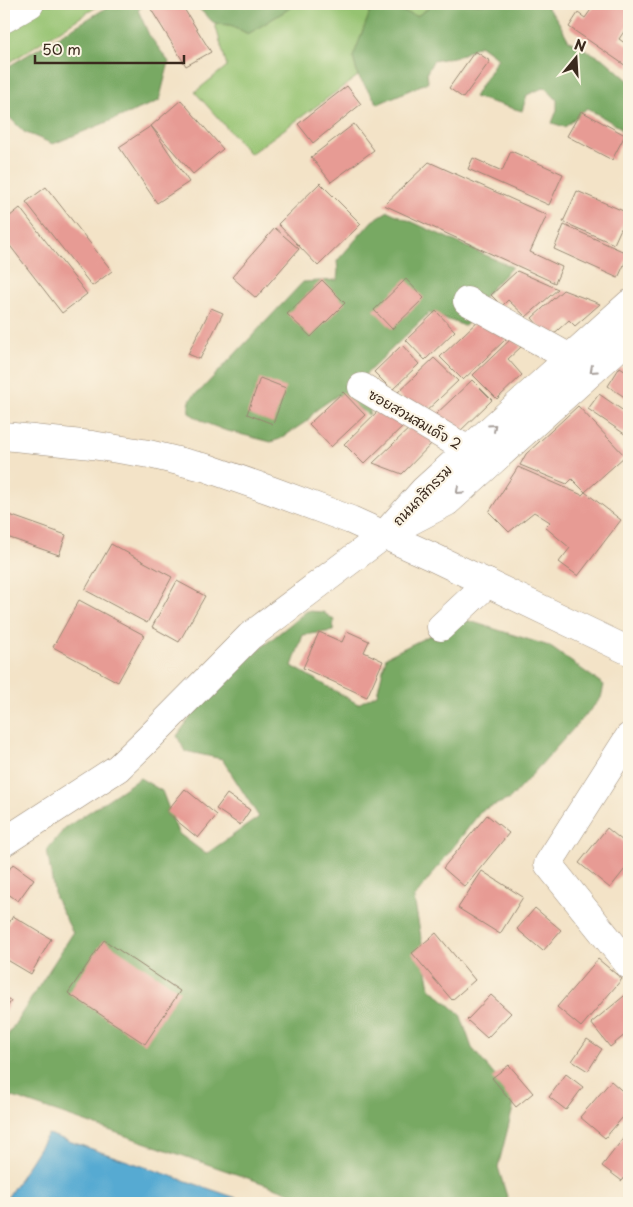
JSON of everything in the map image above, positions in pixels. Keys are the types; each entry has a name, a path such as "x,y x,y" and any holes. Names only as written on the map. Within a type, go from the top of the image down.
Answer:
{"main road":[{"path":"4,19 30,4"},
{"path":"467,301 570,358"},
{"name":"ถนนกสิกรรม","path":"384,535 424,490 629,304"},
{"name":"ถนนกสิกรรม","path":"384,535 447,502 629,338"},
{"name":"ซอยสวนสมเด็จ 2","path":"362,388 468,450"},
{"path":"4,436 140,452 197,466 270,490 351,520 629,651"},
{"path":"4,842 118,768 250,636 384,535"},
{"path":"440,626 488,583"},
{"path":"629,737 548,864 629,965"}],"green space":[{"path":"4,4 101,4 4,66"},
{"path":"113,4 145,4 138,10 149,35 169,62 159,101 53,144 24,132 4,112 4,69"},
{"path":"194,4 291,4 290,8 248,34 231,25 215,24"},
{"path":"291,4 434,4 417,16 397,10 353,57 358,76 250,154 195,92 227,66 215,24 231,25 248,34 290,8"},
{"path":"435,4 544,4 557,19 569,41 605,60 629,81 629,171 627,169 621,128 587,108 565,127 552,123 557,110 557,100 545,87 527,95 522,111 474,97 498,58 480,45 459,56 433,61 427,72 428,82 378,104 358,76 353,57 370,12 397,10 417,16"},
{"path":"388,211 512,267 485,295 475,316 465,326 429,313 362,378 371,408 369,415 338,395 316,410 307,421 280,439 271,442 224,430 206,423 189,413 189,405 195,394 201,390 303,282 337,280 337,261 372,221"},
{"path":"307,611 323,612 334,620 333,631 303,635 292,666 358,704 377,694 386,657 463,619 549,646 604,685 601,698 510,799 482,810 414,898 430,988 460,1014 472,1048 515,1100 498,1167 509,1203 320,1203 10,1096 4,1090 4,1041 73,933 55,898 47,850 65,828 140,778 162,791 178,833 206,854 259,817 222,759 185,751 177,736 219,677 238,666"}],"water":[{"path":"48,1134 251,1203 4,1203"}],"building":[{"path":"153,4 181,4 211,52 186,66 149,6"},
{"path":"595,4 629,4 629,24 619,39 629,46 629,68 569,27 578,13 585,18"},
{"path":"475,51 490,61 463,98 449,88"},
{"path":"347,86 361,104 313,143 298,124"},
{"path":"181,100 223,149 193,174 151,126"},
{"path":"581,111 625,135 612,160 567,136"},
{"path":"354,124 374,150 331,182 311,157"},
{"path":"151,126 189,182 157,203 119,147"},
{"path":"511,151 563,174 549,205 468,169 473,158 502,171"},
{"path":"429,162 547,215 530,252 562,267 555,283 384,205"},
{"path":"320,183 361,224 318,266 278,224"},
{"path":"46,187 112,271 92,286 26,202"},
{"path":"577,191 628,213 614,244 563,222"},
{"path":"20,208 87,294 62,313 4,238 4,221"},
{"path":"564,225 629,254 618,278 554,249"},
{"path":"275,228 299,249 256,298 232,277"},
{"path":"517,271 558,289 526,317 508,300 502,306 491,295"},
{"path":"406,279 424,298 392,329 374,310"},
{"path":"322,280 345,303 311,337 287,314"},
{"path":"563,290 600,304 575,326 569,320 549,338 532,318"},
{"path":"211,308 223,313 200,359 188,354"},
{"path":"436,311 455,331 425,360 406,340"},
{"path":"484,315 506,339 463,380 440,357"},
{"path":"512,338 521,347 508,359 522,375 497,399 473,375"},
{"path":"402,345 419,364 392,390 374,372"},
{"path":"434,358 458,381 420,417 397,393"},
{"path":"620,367 629,373 629,400 608,386"},
{"path":"260,378 286,388 273,424 247,414"},
{"path":"472,380 492,400 455,436 435,415"},
{"path":"343,392 365,415 331,447 309,424"},
{"path":"599,394 628,414 629,412 629,437 588,409"},
{"path":"578,406 625,456 585,492 572,479 567,484 520,465 526,454"},
{"path":"382,407 408,421 364,464 344,444"},
{"path":"413,425 437,438 402,474 373,463"},
{"path":"518,467 582,495 585,492 621,520 578,576 559,562 570,548 545,527 550,522 534,512 509,532 489,512"},
{"path":"4,513 66,535 59,555 4,536"},
{"path":"111,544 172,577 147,623 85,590"},
{"path":"177,581 205,596 179,642 152,627"},
{"path":"79,600 144,635 118,682 53,647"},
{"path":"347,631 369,641 364,652 383,661 367,697 303,668 319,632 342,642"},
{"path":"185,789 217,815 198,838 166,812"},
{"path":"227,794 250,810 240,825 216,809"},
{"path":"487,815 509,833 465,887 443,868"},
{"path":"607,828 629,846 629,864 610,888 579,863"},
{"path":"13,864 34,879 18,901 4,891 4,877"},
{"path":"482,871 523,897 500,934 458,908"},
{"path":"535,908 561,930 543,951 517,929"},
{"path":"13,916 51,939 31,974 4,958 4,932"},
{"path":"436,933 475,980 452,1000 412,953"},
{"path":"104,940 180,991 145,1044 68,993"},
{"path":"598,959 622,979 581,1027 557,1007"},
{"path":"629,992 629,1038 626,1034 610,1047 591,1023"},
{"path":"491,995 511,1013 487,1038 467,1020"},
{"path":"4,996 11,1001 4,1013"},
{"path":"587,1039 602,1049 588,1071 572,1061"},
{"path":"509,1065 533,1093 516,1107 492,1078"},
{"path":"566,1074 583,1087 566,1110 549,1097"},
{"path":"611,1081 629,1097 629,1110 605,1138 580,1117"},
{"path":"629,1131 629,1172 622,1181 602,1166"}]}
